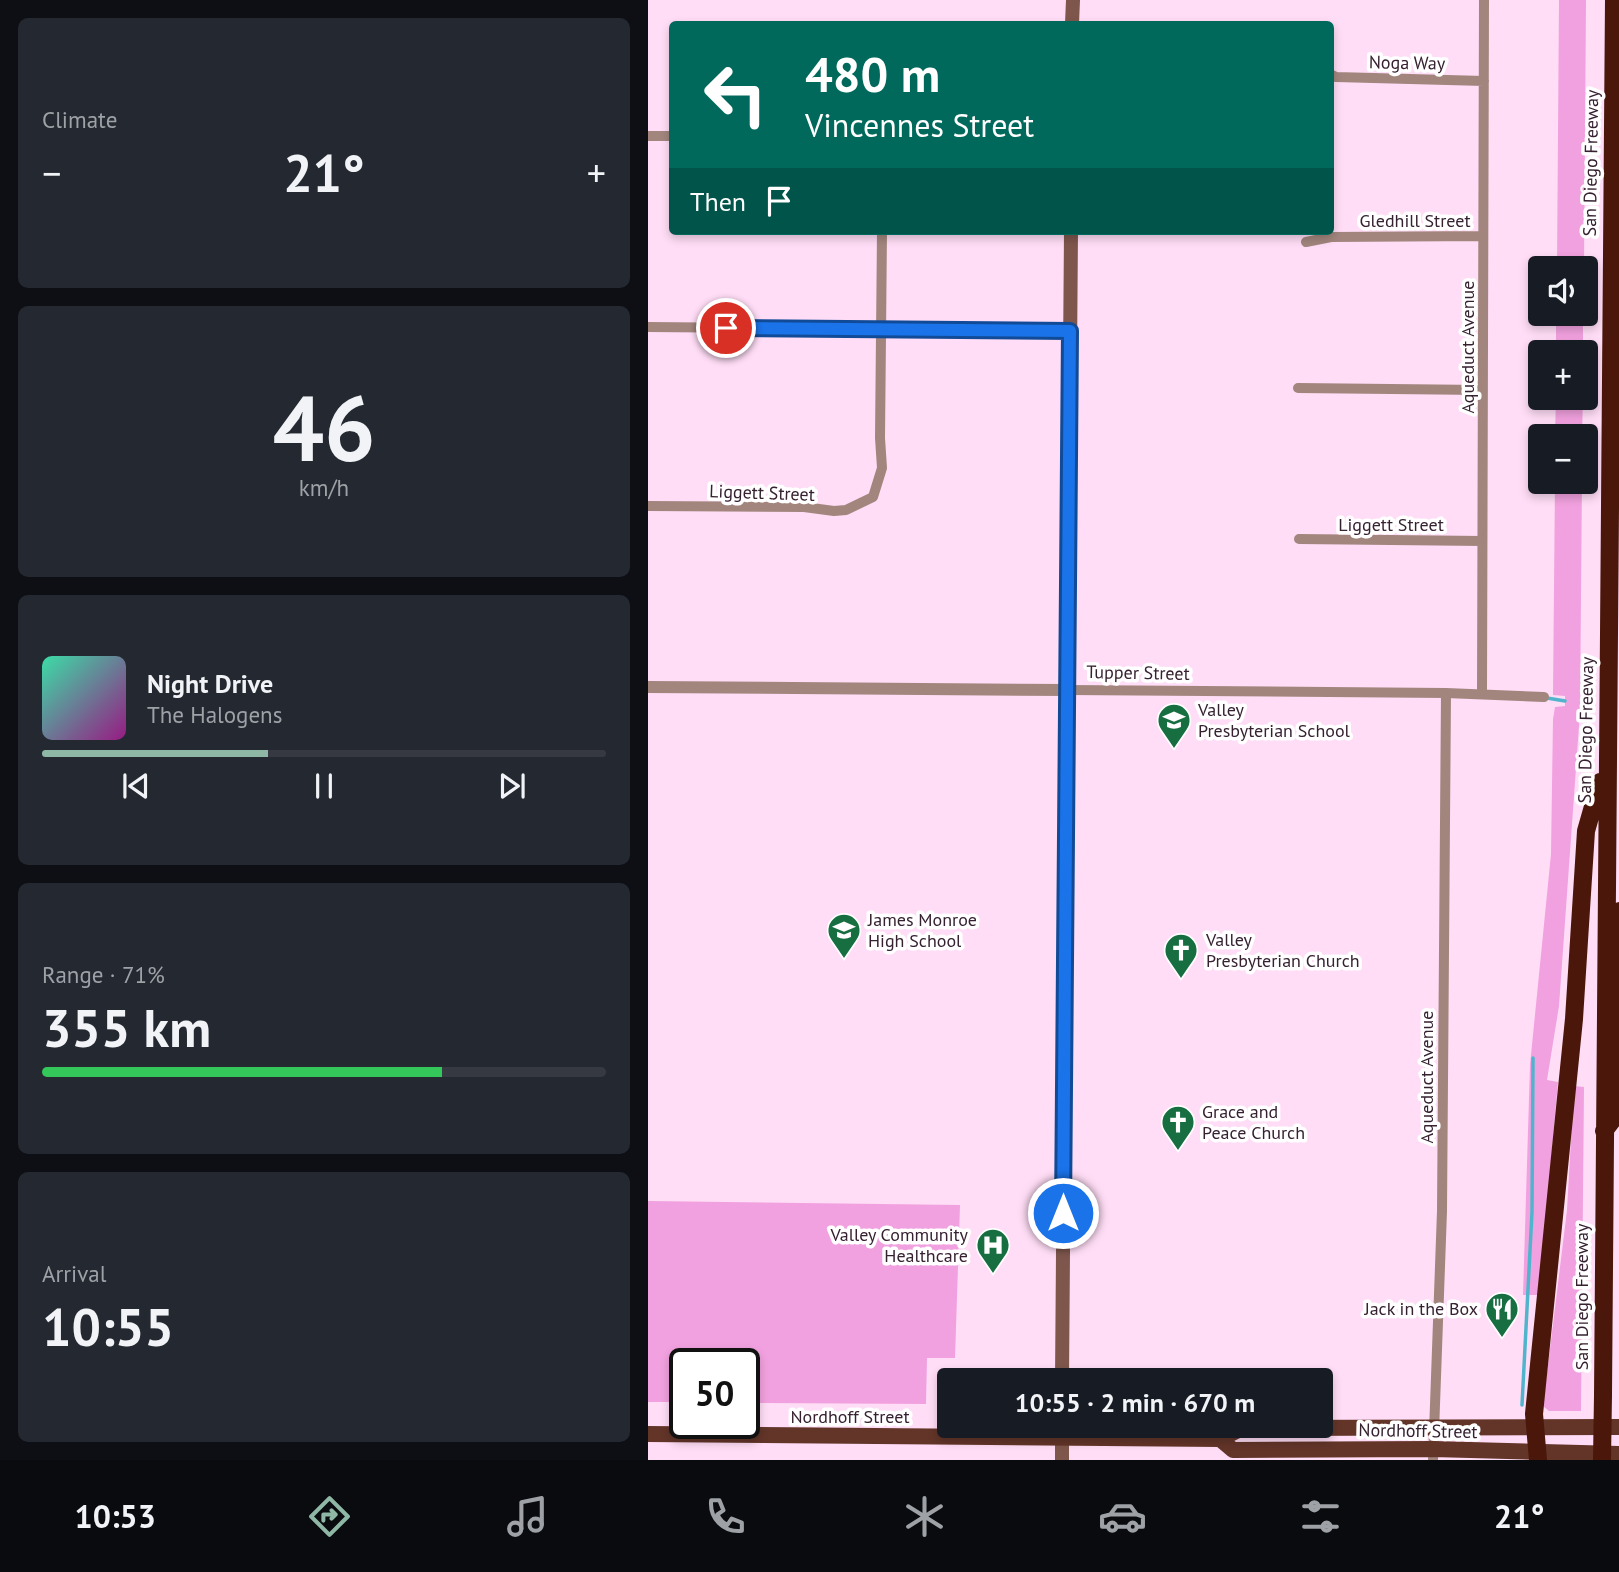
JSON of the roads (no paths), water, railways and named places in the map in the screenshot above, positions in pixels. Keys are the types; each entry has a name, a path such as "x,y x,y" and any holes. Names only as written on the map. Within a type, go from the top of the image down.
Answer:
{"highway":[{"name":"San Diego Freeway","path":"1602,1460 1614,0"},
{"path":"1537,1457 1534,1427 1574,1019 1586,831 1606,762"},
{"path":"1604,1131 1618,1113 1619,911"}],"main road":[{"path":"1072,21 1073,0"},
{"path":"1062,1368 1071,235"},
{"name":"Nordhoff Street","path":"1333,1428 1619,1427"},
{"name":"Nordhoff Street","path":"648,1434 937,1432"},
{"path":"1062,1438 1062,1460"},
{"name":"Nordhoff Street","path":"1220,1438 1233,1450 1537,1457 1619,1454"}],"street":[{"name":"Aqueduct Avenue","path":"1482,694 1484,0"},
{"name":"Noga Way","path":"1334,76 1484,81"},
{"path":"648,136 669,136"},
{"path":"881,329 882,235"},
{"name":"Gledhill Street","path":"1306,242 1331,237 1483,236"},
{"path":"648,327 1070,331"},
{"name":"Liggett Street","path":"648,506 804,507 834,511 846,510 873,497 882,468 881,329"},
{"path":"1298,388 1483,390"},
{"name":"Liggett Street","path":"1299,539 1482,541"},
{"name":"Tupper Street","path":"648,687 1445,693 1544,697"},
{"name":"Aqueduct Avenue","path":"1433,1455 1442,1211 1445,693"}],"waterway":[{"path":"1547,698 1565,701"},
{"path":"1522,1405 1532,1212 1533,1058"}],"place":[{"name":"Valley Presbyterian School","path":"1174,750"},
{"name":"James Monroe High School","path":"844,960"},
{"name":"Valley Presbyterian Church","path":"1181,980"},
{"name":"Grace and Peace Church","path":"1178,1152"},
{"name":"Valley Community Healthcare","path":"993,1275"},
{"name":"Jack in the Box","path":"1502,1339"}]}
